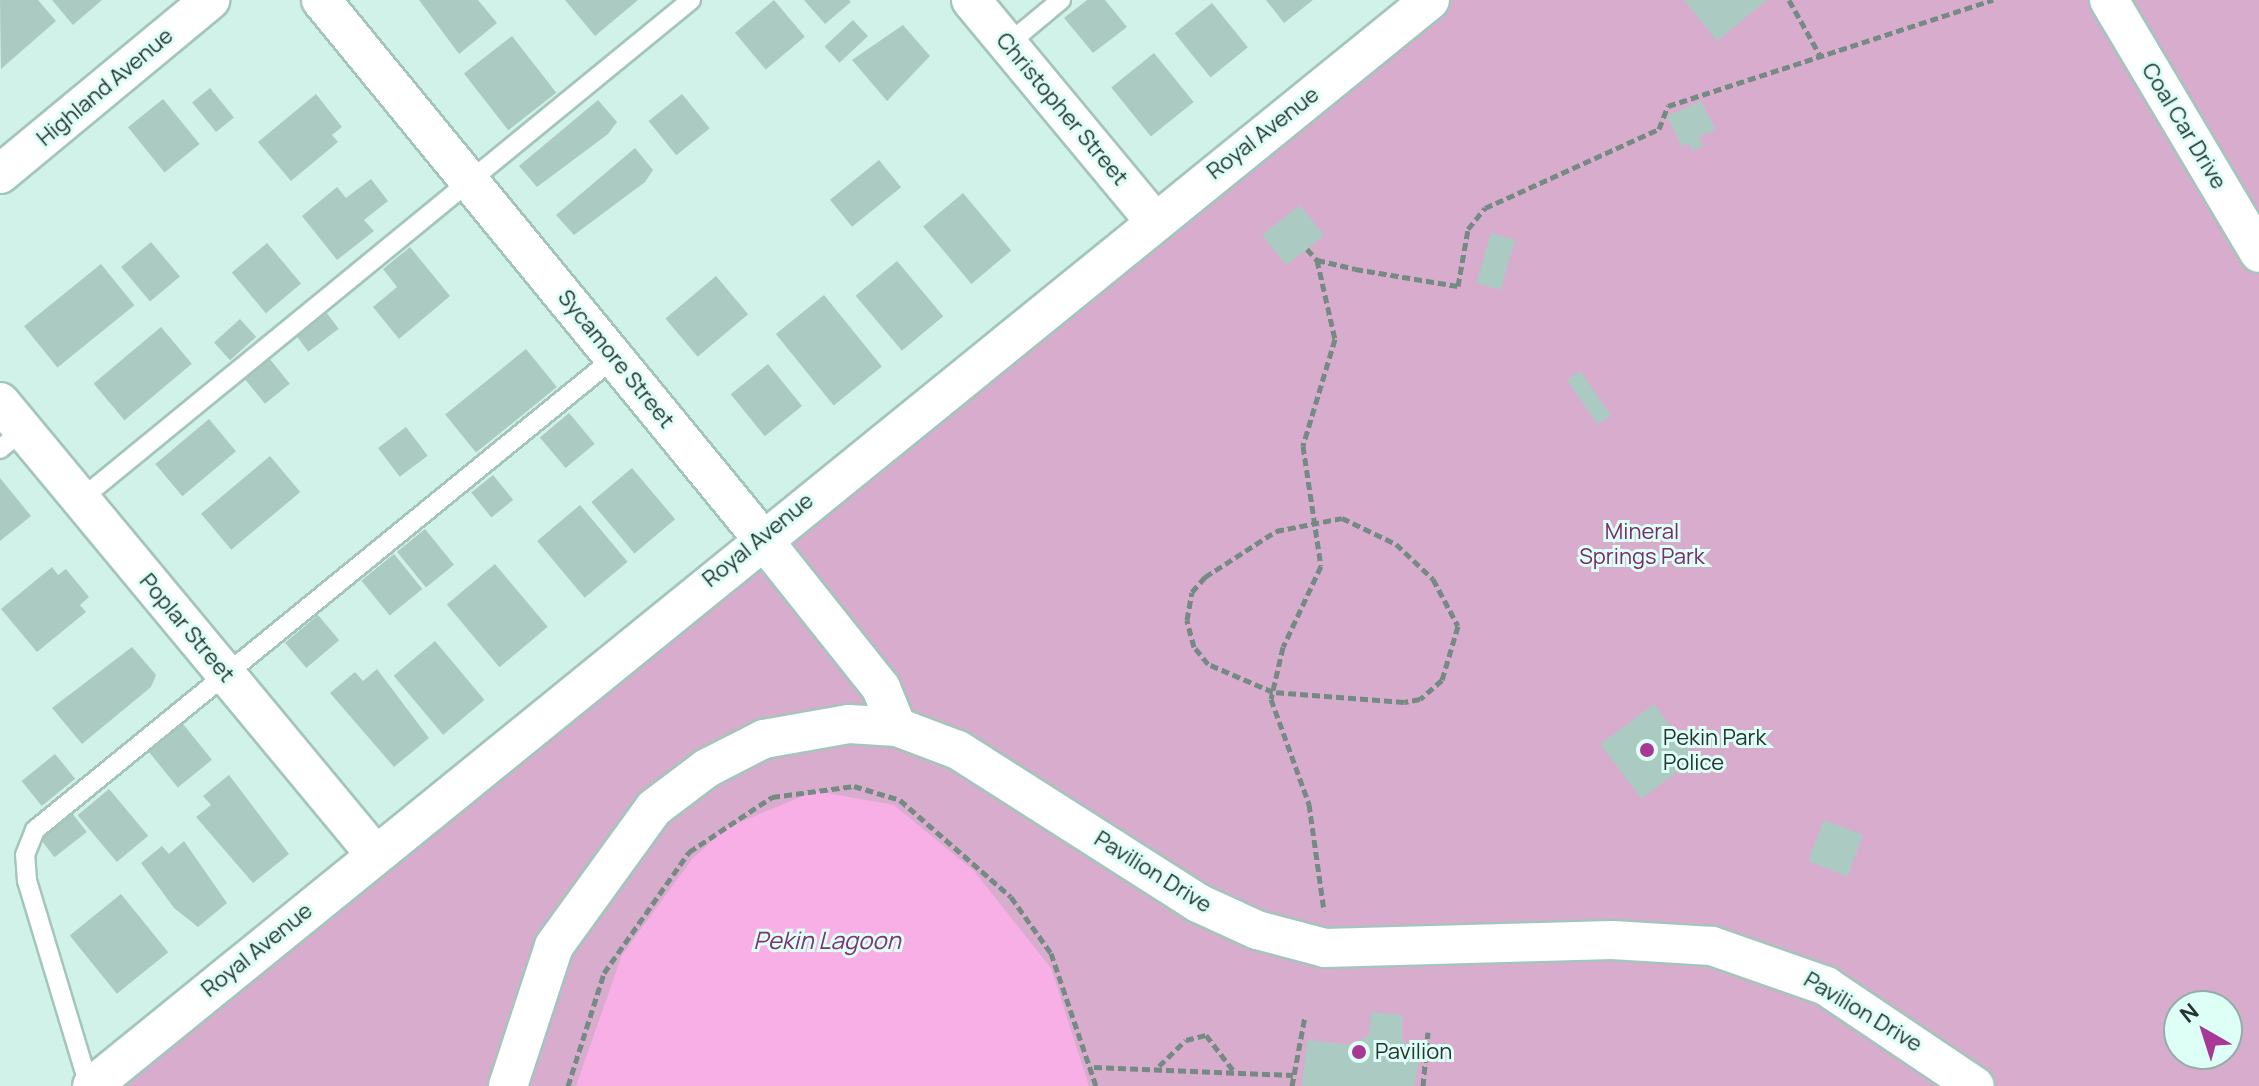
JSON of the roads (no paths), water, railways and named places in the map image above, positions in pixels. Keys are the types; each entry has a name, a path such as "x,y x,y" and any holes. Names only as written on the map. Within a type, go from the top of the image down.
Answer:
{"street":[{"name":"Highland Avenue","path":"0,174 210,0"},
{"name":"Sycamore Street","path":"321,0 881,688 897,727"},
{"name":"Christopher Street","path":"971,0 1153,219"},
{"name":"Royal Avenue","path":"90,1086 1153,219 1430,0"},
{"name":"Coal Car Drive","path":"2109,0 2259,253"},
{"name":"Poplar Street","path":"8,427 81,499 375,854"},
{"name":"Pavilion Drive","path":"508,1086 554,946 654,808 707,768 764,739 849,724 897,727 994,769 1198,903 1257,930 1325,948 1612,940 1712,946 1826,986 1975,1086"}],"lane":[{"path":"81,499 691,0"},
{"path":"1008,44 1061,0"},
{"path":"90,1086 56,991 25,855 35,830 614,358"}],"water":[{"name":"Pekin Lagoon","path":"815,791 894,805 974,871 1051,968 1089,1086 576,1086 622,955 692,859 726,828"}],"place":[{"name":"Pekin Park Police","path":"1647,750"},
{"name":"Pavilion","path":"1359,1052"}],"park label":[{"name":"Mineral Springs Park","path":"1642,544"}]}
